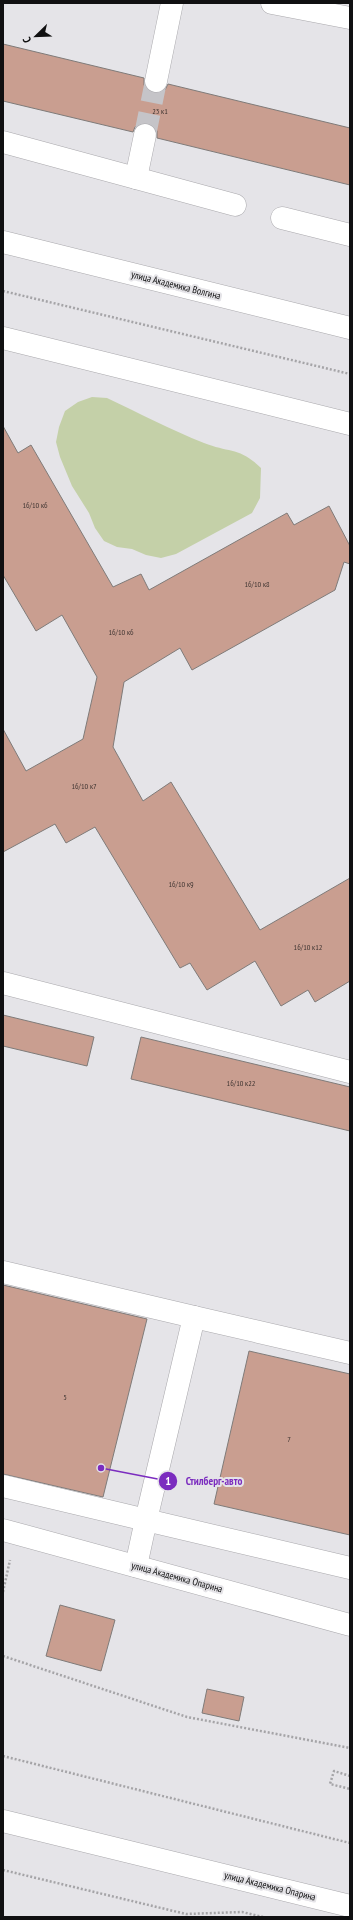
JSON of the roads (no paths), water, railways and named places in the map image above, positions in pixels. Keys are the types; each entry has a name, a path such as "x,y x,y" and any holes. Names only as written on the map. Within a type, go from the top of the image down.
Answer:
{"street":[{"path":"156,81 172,3"},
{"path":"272,3 350,18"},
{"path":"136,178 145,135"},
{"path":"3,142 235,205"},
{"path":"282,218 350,235"},
{"name":"улица Академика Волгина","path":"3,242 350,328"},
{"path":"3,338 350,424"},
{"path":"3,983 350,1072"},
{"path":"3,1272 350,1353"},
{"path":"136,1566 194,1317"},
{"path":"3,1486 350,1568"},
{"name":"улица Академика Опарина","path":"3,1530 350,1625"},
{"name":"улица Академика Опарина","path":"3,1821 350,1906"}],"tunnel":[{"path":"145,135 156,81"}],"place":[{"name":"Стилберг-авто","path":"101,1468"}]}
